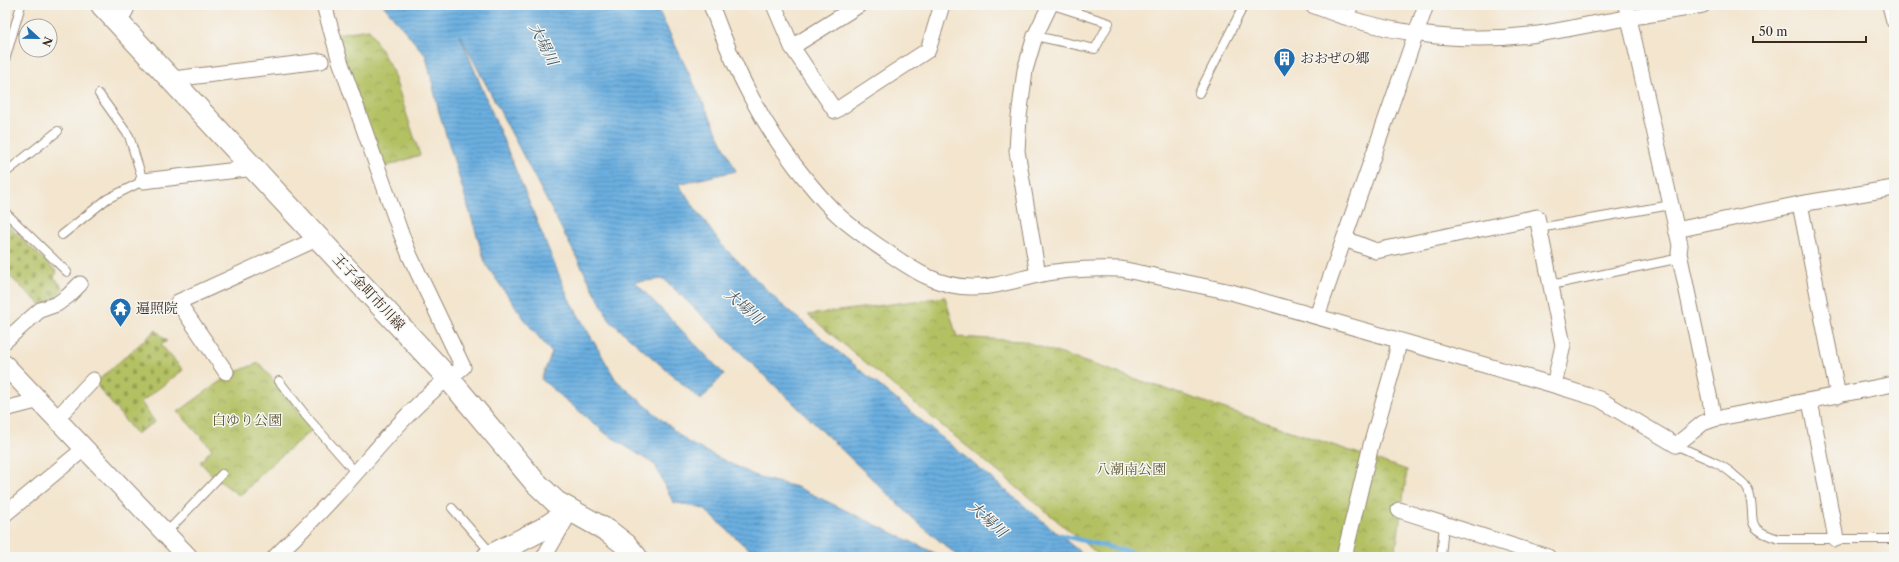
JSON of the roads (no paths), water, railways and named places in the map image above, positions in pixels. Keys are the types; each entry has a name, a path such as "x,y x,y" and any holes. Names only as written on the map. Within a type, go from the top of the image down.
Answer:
{"main road":[{"name":"王子金町市川線","path":"102,5 122,13 173,79 449,379 535,482 556,502 608,531 626,545 636,557"},
{"path":"490,556 543,529 570,511"}],"street":[{"path":"275,557 335,497 416,407 435,389 464,367 410,256 400,231 339,58 324,5"},
{"path":"711,5 744,84 764,122 788,158 838,215 908,267 946,285 972,288 1038,275 1106,268 1121,269 1231,292 1599,399 1676,445 1703,423 1714,419 1894,384"},
{"path":"774,5 792,47 835,111 928,50 942,5"},
{"path":"792,47 858,5"},
{"path":"1038,275 1017,151 1025,70 1035,36 1050,5"},
{"path":"1317,316 1426,5"},
{"path":"1317,6 1352,11 1390,29 1460,37 1530,35 1627,11 1640,17 1703,5"},
{"path":"1890,5 1894,21"},
{"path":"1627,11 1671,205 1714,419"},
{"path":"173,79 320,61"},
{"path":"144,181 255,168"},
{"path":"1676,230 1800,204 1894,188"},
{"path":"1800,204 1838,396"},
{"path":"1345,239 1376,251 1537,217 1563,345 1554,385"},
{"path":"226,372 178,302 319,238"},
{"path":"5,341 40,310 57,304 80,284"},
{"path":"1344,557 1371,445 1395,361 1399,341"},
{"path":"5,365 86,448 188,557"},
{"path":"57,418 93,380"},
{"path":"5,409 40,400"},
{"path":"1810,401 1836,539"},
{"path":"5,514 86,448"},
{"path":"1400,510 1548,557"},
{"path":"544,557 570,511"}],"lane":[{"path":"5,60 21,5"},
{"path":"1035,36 1095,49 1109,23 1053,5"},
{"path":"1199,93 1244,5"},
{"path":"62,235 106,199 144,181 129,136 99,94"},
{"path":"5,173 58,131"},
{"path":"1539,228 1671,205"},
{"path":"5,212 67,272"},
{"path":"1551,285 1681,258"},
{"path":"279,381 307,418 356,473"},
{"path":"1676,445 1716,464 1734,475 1748,489 1752,522 1758,531 1779,539 1894,539"},
{"path":"165,534 222,474"},
{"path":"452,508 490,556"},
{"path":"1441,557 1444,524"}],"water":[{"name":"大場川","path":"383,5 656,5 736,171 678,184 720,243 781,304 1086,557 959,557 918,523 664,279 635,282 724,374 701,400 610,321 460,35 569,299 616,380 689,443 760,478 797,487 943,557 757,557 704,509 673,502 655,465 605,433 541,379 552,353 528,324 486,265 439,112 426,56"}],"waterway":[{"path":"1060,535 1149,557"}],"place":[{"name":"おおぜの郷","path":"1285,78"},
{"name":"遍照院","path":"120,328"}],"park label":[{"name":"白ゆり公園","path":"247,420"},
{"name":"八潮南公園","path":"1131,469"}]}
